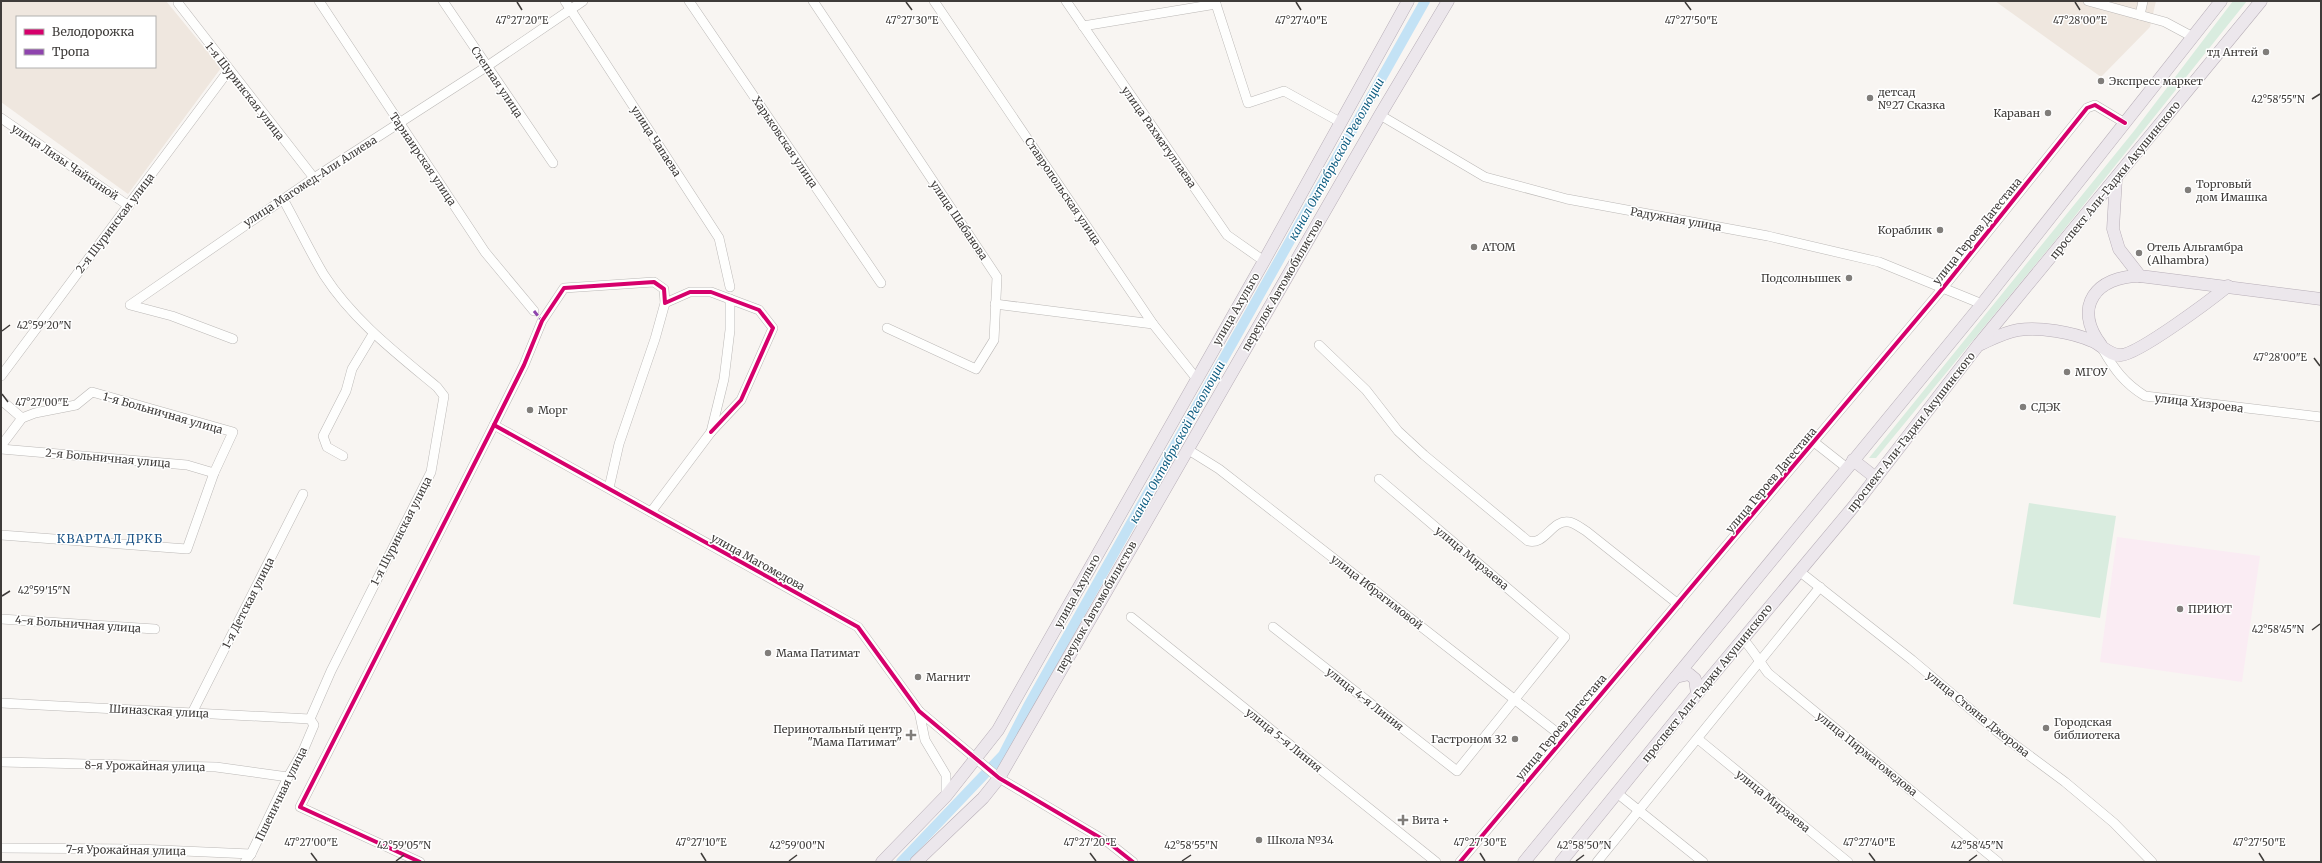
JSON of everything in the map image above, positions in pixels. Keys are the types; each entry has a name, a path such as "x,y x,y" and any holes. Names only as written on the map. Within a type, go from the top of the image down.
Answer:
{"main road":[{"name":"улица Ахульго","path":"946,796 979,761 998,730 1196,378 1264,261 1408,1"},
{"name":"переулок Автомобилистов","path":"916,862 983,798 999,778 1380,115 1448,1"},
{"path":"1524,862 1800,528 1850,464 1982,304 2220,1"},
{"name":"проспект Али-Гаджи Акушинского","path":"1566,860 1617,793 1697,694 1876,478 1979,344 2116,178 2252,7 2261,1"},
{"path":"2116,178 2113,229 2119,249 2140,276"},
{"path":"2228,286 2208,302 2132,353 2113,355 2101,345 2093,333 2088,317 2088,309 2092,296 2104,284 2112,280 2140,276 2228,286 2321,299"},
{"path":"1979,344 2009,332 2028,330 2070,335 2101,345"},
{"path":"1850,464 1876,478"},
{"path":"1676,677 1689,674 1694,679 1697,694"},
{"path":"882,862 946,796"}],"street":[{"name":"Тарнаирская улица","path":"318,1 485,252 534,311"},
{"name":"Степная улица","path":"443,1 552,163"},
{"name":"улица Чапаева","path":"565,1 719,238 730,288"},
{"name":"улица Магомед-Али Алиева","path":"233,339 172,316 130,305 282,199 583,1"},
{"name":"Харьковская улица","path":"689,1 881,283"},
{"name":"улица Шабанова","path":"813,1 997,277 994,340 976,369 887,328"},
{"name":"Ставропольская улица","path":"934,1 1153,324 1196,378"},
{"name":"улица Рахматуллаева","path":"1066,1 1226,235 1264,261"},
{"path":"2088,1 2165,22 2192,37"},
{"path":"2140,15 2143,1"},
{"name":"1-я Шуринская улица","path":"178,3 228,70 314,178"},
{"path":"1083,26 1215,3 1248,103 1284,91 1340,122"},
{"name":"2-я Шуринская улица","path":"1,376 129,206 228,70"},
{"name":"улица Героев Дагестана","path":"1460,862 1943,288 2090,105 2095,105 2125,123"},
{"name":"Радужная улица","path":"1380,115 1485,177 1568,199 1768,236 1864,258 1879,262 1982,304"},
{"name":"улица Лизы Чайкиной","path":"1,118 129,206"},
{"name":"1-я Шуринская улица","path":"282,199 324,275 373,334 437,387 444,396 431,472 331,671 312,722"},
{"path":"420,862 300,807 524,365 542,321 564,288 654,282 664,289 665,303 655,339 619,444 609,488"},
{"path":"651,512 711,432 741,400 773,328 759,310 711,292 690,292 665,303"},
{"path":"711,432 724,379 730,330 730,299"},
{"path":"995,304 1153,324"},
{"path":"343,456 327,448 323,436 346,391 352,369 373,334"},
{"path":"1319,345 1366,390 1398,431 1424,455 1528,541 1538,541 1558,524 1571,522 1586,531 1678,604"},
{"name":"улица Хизроева","path":"2101,345 2114,369 2123,380 2145,396 2321,417"},
{"name":"1-я Больничная улица","path":"1,535 187,549 214,473 233,432 92,392 76,405 35,413 22,418"},
{"path":"1,400 22,418 1,448"},
{"name":"улица Магомедова","path":"494,425 858,628 919,711 999,778"},
{"path":"1814,442 1850,464"},
{"name":"2-я Больничная улица","path":"1,448 187,465 214,473"},
{"name":"улица Ибрагимовой","path":"1187,449 1219,469 1516,699 1564,738"},
{"name":"улица Мирзаева","path":"1379,479 1565,637 1516,699"},
{"name":"1-я Детская улица","path":"192,713 304,494"},
{"name":"улица Стояна Джорова","path":"1799,571 2114,823 2152,862"},
{"path":"1597,862 1820,588"},
{"name":"улица 5-я Линия","path":"1131,617 1436,862"},
{"name":"4-я Больничная улица","path":"1,619 155,629"},
{"name":"улица 4-я Линия","path":"1273,627 1457,771 1516,699"},
{"name":"улица Пирмагомедова","path":"1743,639 1756,652 1760,663 1768,673 1998,862"},
{"name":"Шиназская улица","path":"1,703 192,713 312,722"},
{"path":"919,711 925,740 946,775 946,796"},
{"name":"Пшеничная улица","path":"245,862 251,854 288,777 303,751 312,722"},
{"name":"улица Мирзаева","path":"1698,739 1848,862"},
{"name":"8-я Урожайная улица","path":"1,762 216,767 288,777"},
{"path":"999,778 1109,844 1133,862"},
{"path":"1617,793 1703,862"},
{"name":"7-я Урожайная улица","path":"1,848 138,849 251,854"}],"shaded area":[{"path":"1,1 166,1 221,68 128,194 1,102"},
{"path":"1995,1 2156,1 2150,27 2101,77"},
{"name":"ПРИЮТ","path":"2117,537 2260,556 2242,682 2100,662"}],"green space":[{"path":"2233,1 2247,1 2054,242 1876,458 1869,458 2134,131"},
{"path":"2029,503 2116,516 2100,618 2013,604"}],"waterway":[{"name":"канал Октябрьской Революции","path":"901,862 1003,755 1028,706 1425,1"}],"marked path":[{"path":"534,311 542,321"}],"cycle path":[{"path":"1460,862 1943,288 2087,108 2095,105 2125,123"},
{"path":"420,862 300,807 524,365 542,321 564,288 654,282 664,289 665,303 690,292 711,292 759,310 773,328 741,400 711,432"},
{"path":"494,425 858,627 919,711 999,778 1109,843 1133,862"}],"place":[{"name":"тд Антей","path":"2266,52"},
{"name":"Экспресс маркет","path":"2101,81"},
{"name":"детсад №27 Сказка","path":"1870,98"},
{"name":"Караван","path":"2048,113"},
{"name":"Торговый дом Имашка","path":"2188,190"},
{"name":"Кораблик","path":"1940,230"},
{"name":"АТОМ","path":"1474,247"},
{"name":"Отель Альгамбра (Alhambra)","path":"2139,253"},
{"name":"Подсолнышек","path":"1849,278"},
{"name":"МГОУ","path":"2067,372"},
{"name":"СДЭК","path":"2023,407"},
{"name":"Морг","path":"530,410"},
{"name":"ПРИЮТ","path":"2180,609"},
{"name":"Мама Патимат","path":"768,653"},
{"name":"Магнит","path":"918,677"},
{"name":"Городская библиотека","path":"2046,728"},
{"name":"Перинотальный центр \"Мама Патимат\"","path":"911,735"},
{"name":"Гастроном 32","path":"1515,739"},
{"name":"Вита +","path":"1403,820"},
{"name":"Школа №34","path":"1259,840"}],"district":[{"name":"КВАРТАЛ ДРКБ","path":"110,538"}]}
